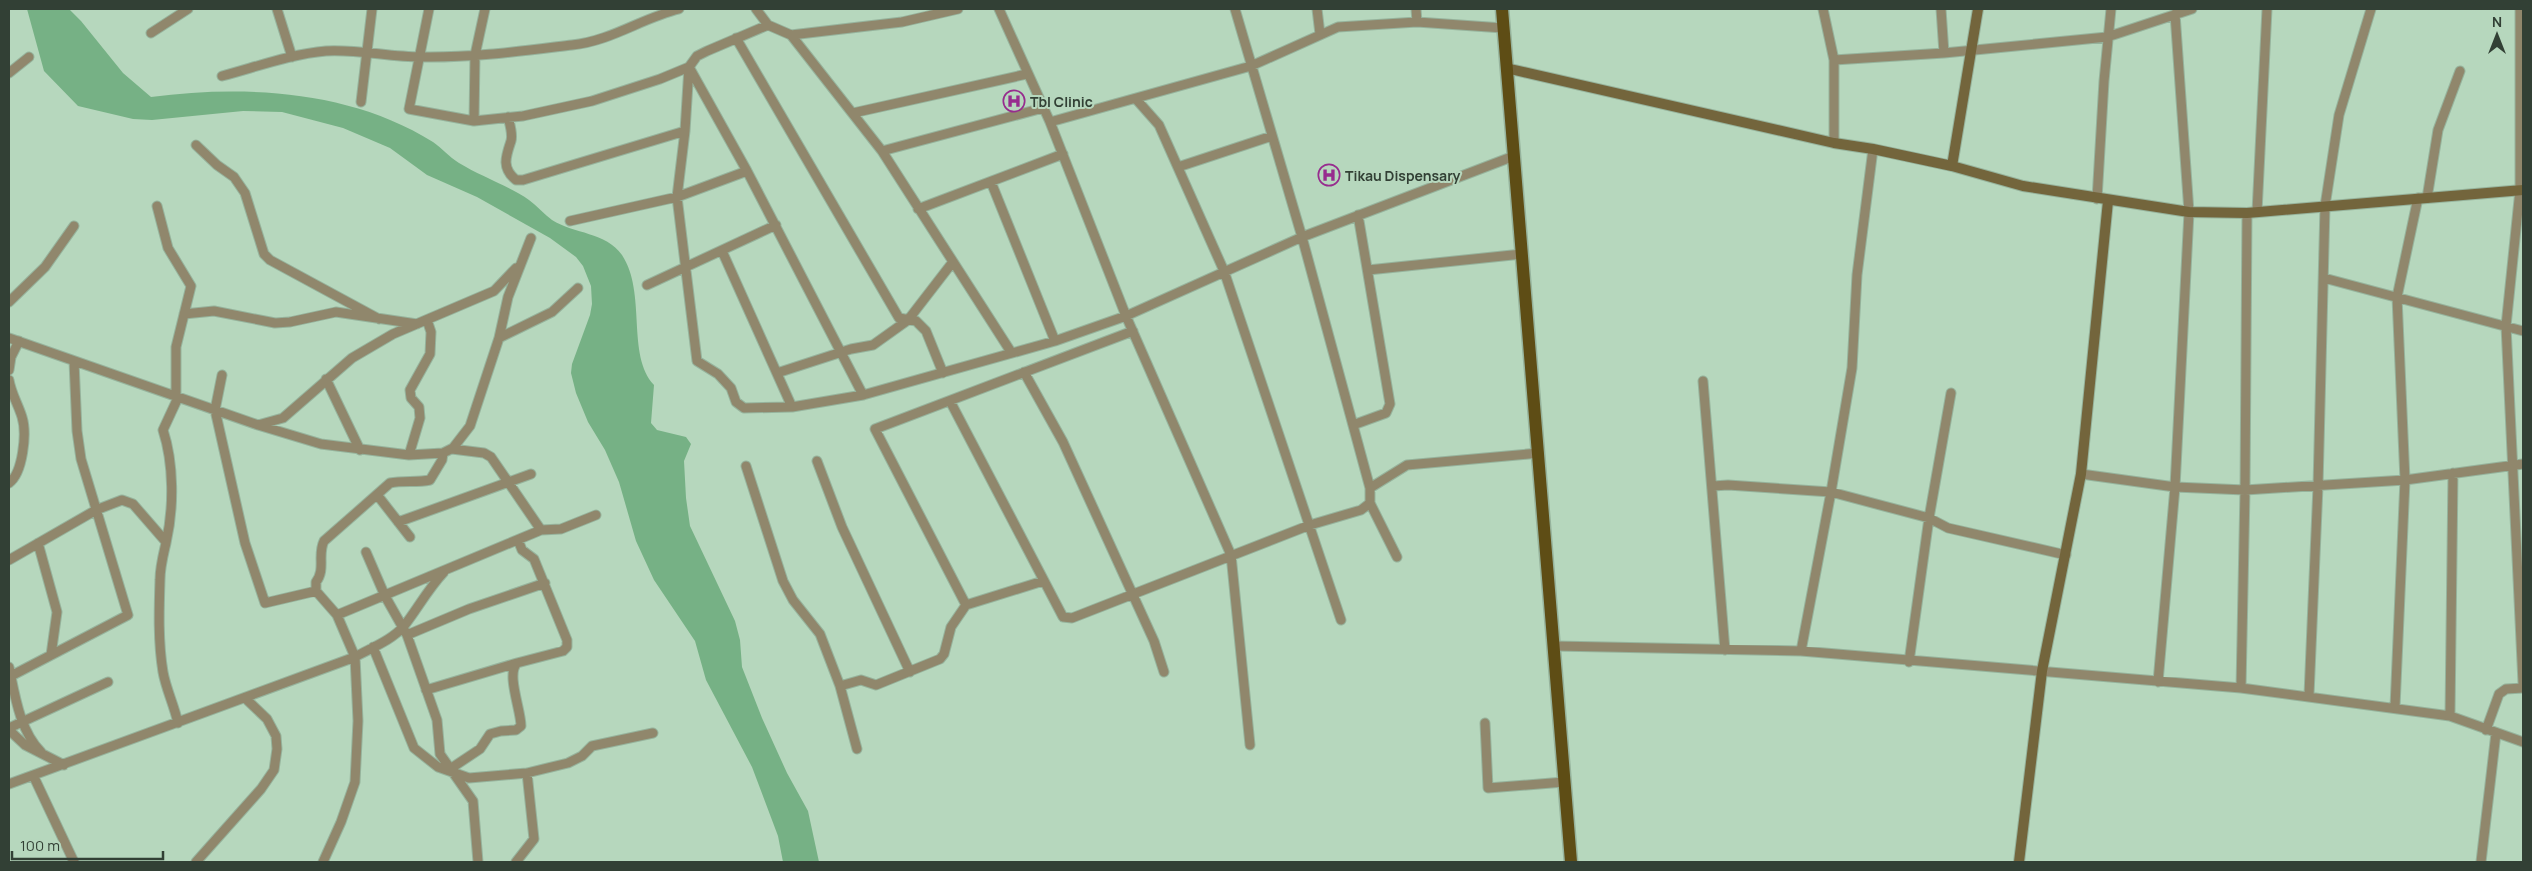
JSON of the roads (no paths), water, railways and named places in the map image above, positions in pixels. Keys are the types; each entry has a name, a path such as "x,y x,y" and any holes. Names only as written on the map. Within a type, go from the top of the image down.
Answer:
{"main road":[{"path":"1502,9 1571,862"}],"street":[{"path":"151,34 188,9"},
{"path":"277,9 292,57"},
{"path":"361,102 372,9"},
{"path":"429,9 421,57 409,108 474,122 592,101 660,79 689,66 697,56 768,25"},
{"path":"474,122 476,55 485,9"},
{"path":"222,76 292,57 327,51 421,57 476,55 574,45 620,33 662,13 679,9"},
{"path":"756,9 768,25 791,35 882,151 952,264 1011,352"},
{"path":"791,35 902,22 958,9"},
{"path":"998,9 1050,122 1126,316 1231,555 1250,745"},
{"path":"1235,9 1302,237 1370,488 1370,502 1397,557"},
{"path":"1316,9 1320,34"},
{"path":"1416,9 1417,22"},
{"path":"1823,9 1834,60 1834,143"},
{"path":"1941,9 1944,53"},
{"path":"1952,166 1978,9"},
{"path":"2019,862 2042,671 2081,474 2103,200 2107,37 2110,9"},
{"path":"1834,60 1944,53 2107,37 2192,9"},
{"path":"2240,688 2252,212 2267,9"},
{"path":"2309,695 2318,486 2325,206 2340,115 2372,9"},
{"path":"2520,9 2522,190 2506,326 2523,683"},
{"path":"2158,682 2175,487 2189,212 2175,14"},
{"path":"1050,122 1136,100 1251,66 1338,27 1358,24 1417,22 1503,28"},
{"path":"736,38 898,318 916,321 926,332 943,373"},
{"path":"9,73 29,57"},
{"path":"689,66 686,131 676,197 697,361 718,374 731,388 736,402 744,408 792,407 863,395 1055,341 1126,316 1302,237 1514,156"},
{"path":"689,66 776,225 863,395"},
{"path":"1506,68 1834,143 1873,149 1952,166 2023,186 2189,212 2252,212 2522,190"},
{"path":"2395,707 2404,480 2397,297 2423,198 2438,130 2460,71"},
{"path":"853,113 1028,74"},
{"path":"1136,100 1159,125 1224,271 1341,620"},
{"path":"882,151 1043,108"},
{"path":"508,117 511,141 506,150 505,164 510,176 516,180 523,180 686,131"},
{"path":"1178,167 1272,136"},
{"path":"196,146 234,177 240,185 264,254 270,260 379,319"},
{"path":"1801,652 1852,368 1858,266 1873,149"},
{"path":"918,209 1063,154"},
{"path":"570,221 676,197 747,171"},
{"path":"991,182 1055,341"},
{"path":"157,206 168,248 191,286 176,347 174,396 176,402 164,430 170,451 172,486 166,542 160,571 160,631 164,673 174,703 178,723"},
{"path":"1353,425 1386,413 1390,404 1358,215"},
{"path":"647,285 776,225"},
{"path":"10,300 45,267 74,226"},
{"path":"9,338 258,426 321,444 360,450 409,454 443,453 452,449 470,426 499,338 508,296 531,238"},
{"path":"722,251 792,407"},
{"path":"1368,270 1522,254"},
{"path":"258,426 283,418 352,358 393,334 494,291 504,284 521,262"},
{"path":"777,373 873,345 908,320 952,264"},
{"path":"2324,278 2523,331"},
{"path":"499,338 552,312 578,288"},
{"path":"184,314 214,311 275,322 290,322 336,312 417,324"},
{"path":"409,454 420,418 419,407 411,398 410,390 430,354 431,332 427,320"},
{"path":"966,605 875,429 1133,331"},
{"path":"9,370 11,357 19,341"},
{"path":"41,752 31,742 10,672 52,655 128,615 81,458 77,431 74,361"},
{"path":"1024,372 1063,442 1154,641 1164,672"},
{"path":"222,375 215,410 244,543 265,603 316,591"},
{"path":"326,379 360,450"},
{"path":"9,380 22,417 25,435 19,468 9,483"},
{"path":"1703,382 1725,650"},
{"path":"1909,662 1929,518 1950,393"},
{"path":"950,401 1063,617 1072,618 1310,525 1361,510 1370,502"},
{"path":"452,449 484,453 491,457 541,530"},
{"path":"323,862 342,822 355,782 358,721 355,657 337,615 316,591 316,582 321,575 321,548 324,542 378,496 390,483 402,480 419,482 430,480 442,460 443,453"},
{"path":"1370,488 1406,465 1538,453"},
{"path":"817,461 842,527 910,672"},
{"path":"2081,474 2175,487 2245,490 2404,480 2523,464"},
{"path":"746,466 783,581 793,600 820,634 840,686 857,749"},
{"path":"2450,716 2453,473"},
{"path":"398,522 531,474"},
{"path":"1713,486 1728,485 1831,492 1929,518 1948,528 2066,555"},
{"path":"378,496 410,537"},
{"path":"9,560 96,510 122,500 132,504 166,542"},
{"path":"337,615 541,530 561,529 596,515"},
{"path":"426,690 516,662 563,651 568,647 545,583 534,559 522,550 518,540"},
{"path":"38,544 57,612 52,655"},
{"path":"366,552 385,596 405,631 437,720 440,754 473,800 478,862"},
{"path":"405,631 430,587 444,572"},
{"path":"840,686 861,680 876,685 940,660 951,627 966,605 1043,581"},
{"path":"9,784 355,657 405,631 545,583"},
{"path":"1555,646 1801,652 2240,688 2309,695 2450,716 2523,742"},
{"path":"373,647 414,748 438,768 451,770 469,778 527,773 568,763 582,756 592,746 653,733"},
{"path":"451,770 480,750 485,739 490,734 501,730 516,730 521,726 512,678 513,666 516,662"},
{"path":"64,765 26,745 9,729 108,682"},
{"path":"2486,730 2499,694 2506,689 2523,688"},
{"path":"198,861 261,789 274,770 278,749 276,736 267,719 245,698"},
{"path":"1485,724 1488,788 1564,782"},
{"path":"2481,862 2496,733"},
{"path":"516,862 534,840 527,773"},
{"path":"33,775 74,862"}],"place":[{"name":"Tbl Clinic","path":"1014,101"},
{"name":"Tikau Dispensary","path":"1329,175"}]}
